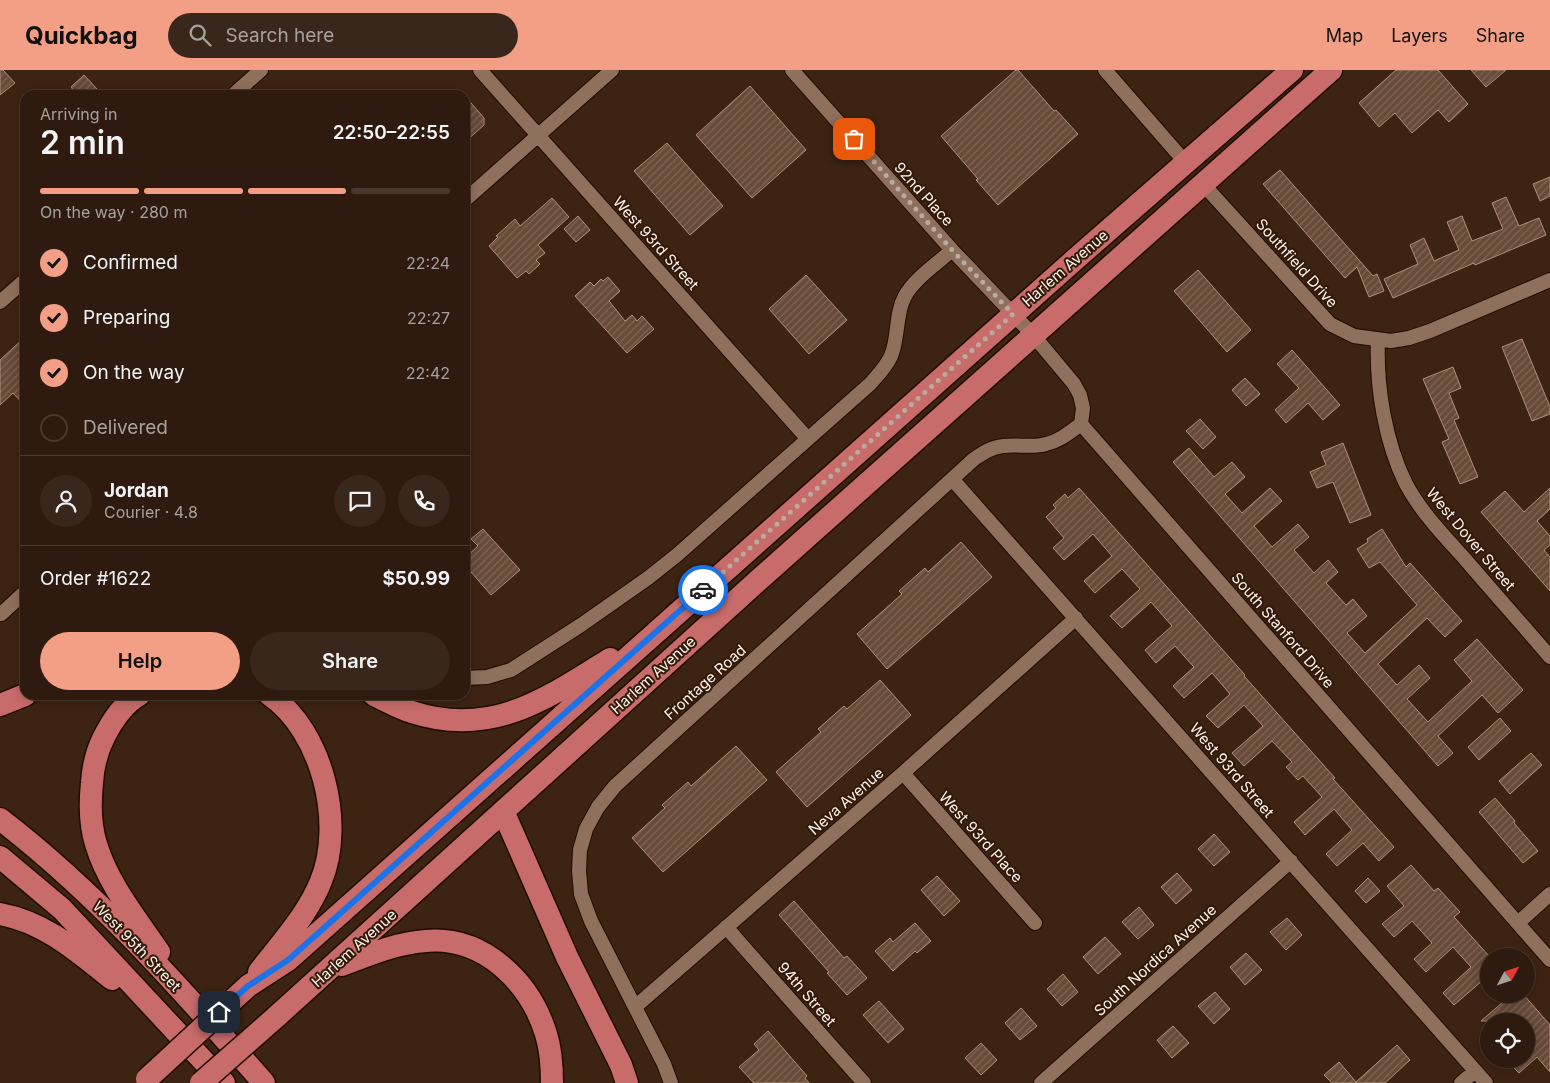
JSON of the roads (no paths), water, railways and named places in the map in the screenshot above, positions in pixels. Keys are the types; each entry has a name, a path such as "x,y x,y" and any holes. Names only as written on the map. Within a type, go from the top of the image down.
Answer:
{"main road":[{"name":"Harlem Avenue","path":"144,1081 248,986 288,960 1013,314 1292,70"},
{"name":"Harlem Avenue","path":"201,1083 331,969 503,811 1331,70"},
{"path":"385,700 412,712 461,721 490,718 520,710 548,698 664,625"},
{"path":"0,705 20,697"},
{"path":"131,700 114,719 101,742 94,763 91,791 92,820 96,844 120,894 200,1011"},
{"path":"248,986 309,906 322,880 329,850 330,822 326,789 317,757 304,731 291,713 276,700"},
{"path":"503,811 567,957 621,1066 627,1083"},
{"name":"West 95th Street","path":"0,819 54,863 124,931 200,1011 264,1083"},
{"name":"West 95th Street","path":"0,857 62,909 224,1083"},
{"path":"0,914 10,915 57,936 172,1026"},
{"path":"331,969 392,946 427,941 446,941 464,945 484,953 515,978 535,1007 547,1034 552,1060 552,1083"}],"street":[{"path":"239,90 261,70"},
{"name":"West 93rd Street","path":"480,70 807,438"},
{"path":"470,195 612,70"},
{"name":"92nd Place","path":"792,70 952,250 1013,314"},
{"path":"1105,70 1186,162"},
{"name":"Southfield Drive","path":"1203,184 1330,324 1354,336 1391,341 1409,338 1548,285"},
{"path":"470,678 487,677 511,670 589,620 648,578 677,555 870,384 883,370 891,355 899,309 905,296 914,284 952,250"},
{"path":"0,302 20,284"},
{"path":"1013,314 1074,384 1080,395 1083,408 1080,424"},
{"name":"West Dover Street","path":"1378,340 1377,362 1388,435 1406,484 1432,522 1550,657"},
{"name":"Frontage Road","path":"671,1083 664,1064 591,920 581,894 580,850 586,829 598,807 615,786 974,459 988,450 1002,446 1048,444 1061,439 1080,424"},
{"name":"South Stanford Drive","path":"1080,424 1550,960"},
{"name":"West 93rd Street","path":"953,480 1486,1083"},
{"path":"1,614 20,597"},
{"path":"1,614 20,608"},
{"name":"Neva Avenue","path":"635,1007 903,773 1076,618"},
{"name":"West 93rd Place","path":"903,773 1035,923"},
{"name":"South Nordica Avenue","path":"1041,1083 1291,861"},
{"path":"1518,923 1550,894"},
{"name":"94th Street","path":"726,927 857,1081"},
{"path":"1461,1083 1475,1071"}]}
